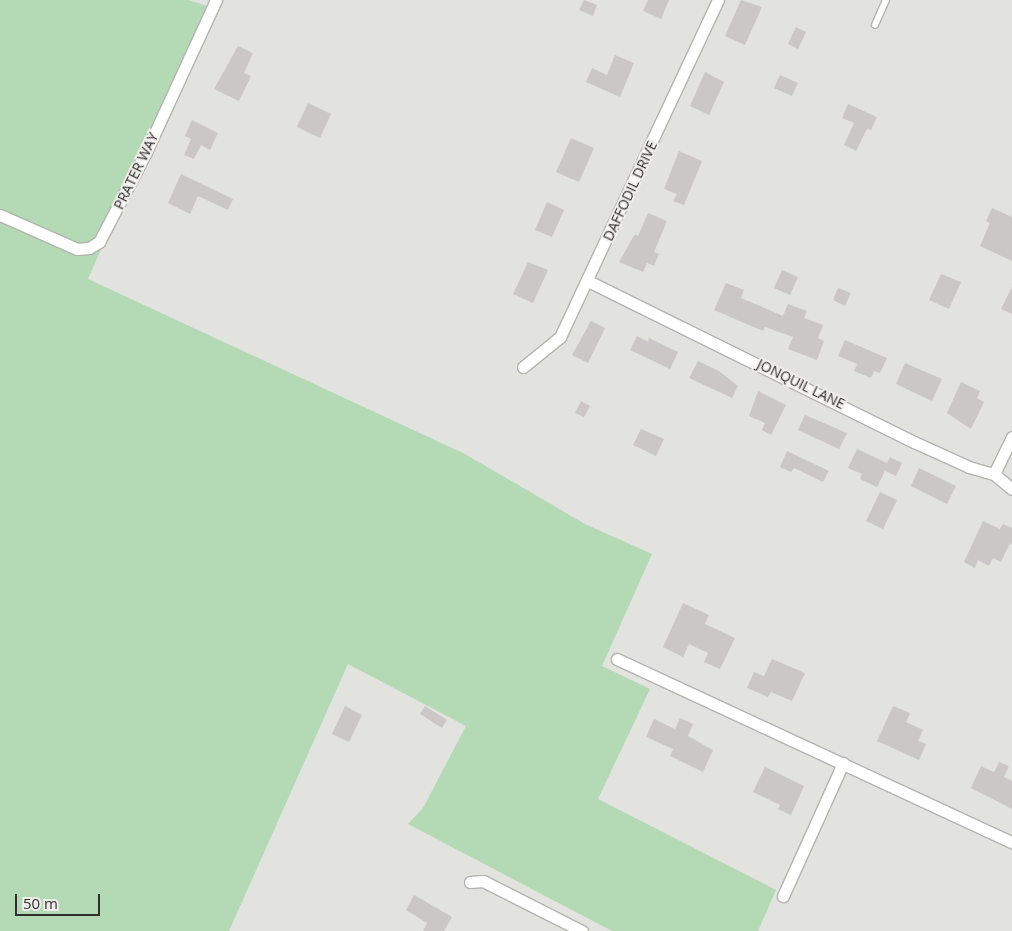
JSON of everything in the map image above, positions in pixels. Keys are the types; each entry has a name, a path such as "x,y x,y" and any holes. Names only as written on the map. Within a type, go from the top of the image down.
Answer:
{"street":[{"name":"PRATER WAY","path":"0,216 77,249 89,248 99,242 146,152 216,0"},
{"name":"DAFFODIL DRIVE","path":"522,368 560,337 588,281 718,0"},
{"name":"JONQUIL LANE","path":"588,281 914,442 969,467 994,474 1012,489"},
{"path":"994,474 1012,437"},
{"path":"617,658 1012,842"},
{"path":"783,896 843,763"},
{"path":"470,882 483,881 582,931"}],"lane":[{"path":"875,24 886,0"}],"green space":[{"path":"0,0 188,0 207,6 88,279 465,454 585,524 652,554 602,666 650,689 598,799 776,890 758,931 612,931 408,824 423,808 466,726 348,664 229,931 0,931"}],"building":[{"path":"584,0 597,5 593,16 579,10"},
{"path":"648,0 669,0 661,19 643,11"},
{"path":"741,0 762,7 745,45 725,36"},
{"path":"796,27 806,32 798,49 788,44"},
{"path":"238,46 253,53 244,73 251,76 239,101 214,89"},
{"path":"615,55 634,63 620,97 586,82 592,68 607,75"},
{"path":"705,72 724,82 709,115 690,106"},
{"path":"780,75 798,83 792,96 774,88"},
{"path":"308,103 331,114 320,138 297,127"},
{"path":"848,104 877,117 871,130 867,129 856,151 844,145 854,123 842,118"},
{"path":"192,120 218,133 210,150 201,145 194,159 184,155 191,139 185,136"},
{"path":"571,138 594,148 579,182 556,172"},
{"path":"679,151 702,161 684,205 673,201 677,194 664,189"},
{"path":"181,174 233,199 228,210 198,196 190,214 168,203"},
{"path":"547,202 564,210 552,237 535,230"},
{"path":"992,208 1012,217 1012,261 980,246 990,223 986,221"},
{"path":"648,213 667,221 654,252 659,254 654,266 647,263 643,272 619,262 635,234 638,236"},
{"path":"528,262 548,270 533,303 513,294"},
{"path":"782,270 798,277 790,295 774,288"},
{"path":"941,274 961,282 949,309 929,300"},
{"path":"726,283 744,290 741,298 783,316 788,304 807,311 804,318 823,325 818,338 824,341 817,360 788,349 793,337 765,327 763,331 714,310"},
{"path":"1012,287 1012,314 1001,309"},
{"path":"838,288 851,293 845,306 833,300"},
{"path":"591,321 605,328 588,363 572,355"},
{"path":"637,336 648,342 649,338 678,352 670,369 630,350"},
{"path":"845,340 887,358 880,373 874,371 871,378 854,371 857,364 838,356"},
{"path":"698,361 719,371 738,386 732,398 689,378"},
{"path":"905,363 942,379 932,401 896,384"},
{"path":"961,382 980,391 977,398 984,402 971,429 947,413"},
{"path":"758,391 786,405 771,435 762,430 765,423 749,416"},
{"path":"581,401 590,406 584,417 575,413"},
{"path":"805,415 847,433 839,449 798,430"},
{"path":"641,429 664,439 656,456 633,445"},
{"path":"857,449 887,463 890,457 902,463 896,476 885,471 877,487 860,479 862,474 848,468"},
{"path":"787,451 829,471 823,482 794,468 791,472 780,467"},
{"path":"919,468 956,486 947,504 911,486"},
{"path":"880,492 897,500 883,529 866,521"},
{"path":"983,521 1000,529 1003,524 1012,528 1012,545 1010,543 1001,562 993,558 989,566 978,560 975,568 964,562"},
{"path":"683,603 709,615 705,624 735,638 720,669 704,662 708,653 689,644 683,657 663,647"},
{"path":"772,659 805,673 792,701 771,692 768,697 747,688 754,672 764,676"},
{"path":"345,706 362,715 349,742 332,734"},
{"path":"425,706 447,720 442,728 420,714"},
{"path":"893,706 910,713 906,722 923,730 918,741 926,744 919,760 877,741"},
{"path":"680,718 693,724 688,736 713,750 703,772 670,756 673,749 646,737 654,719 675,729"},
{"path":"999,762 1009,766 1004,777 1012,781 1012,809 971,788 981,766 994,772"},
{"path":"765,767 804,786 791,815 778,809 780,805 753,792"},
{"path":"414,895 452,917 444,931 423,931 427,923 406,910"}]}
